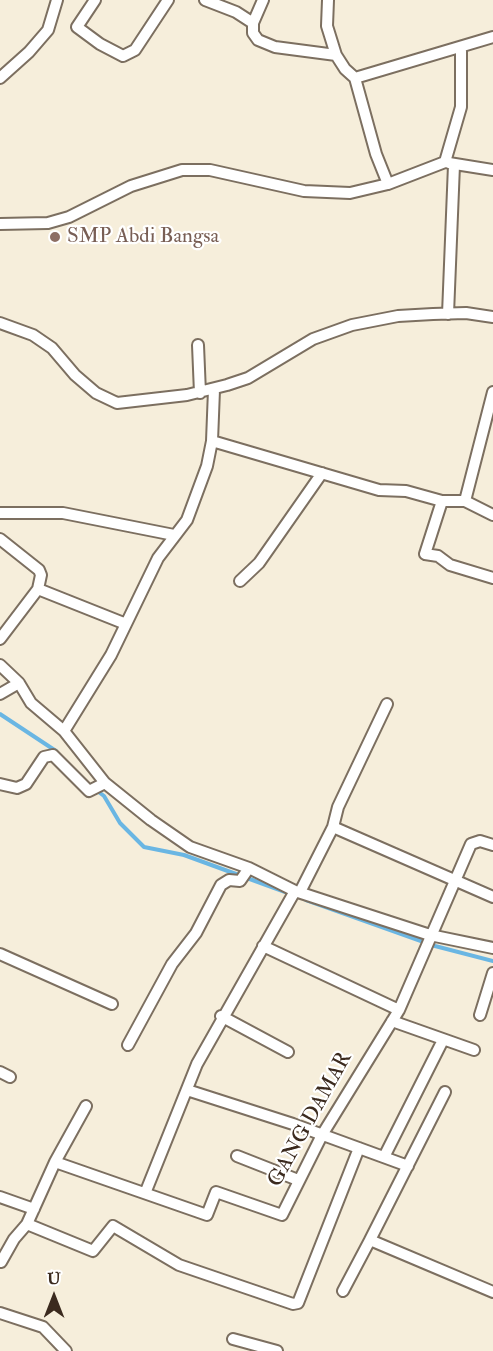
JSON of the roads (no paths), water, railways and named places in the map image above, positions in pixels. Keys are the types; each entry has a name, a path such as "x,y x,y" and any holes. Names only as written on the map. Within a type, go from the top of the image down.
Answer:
{"street":[{"path":"0,78 29,52 48,30 57,0"},
{"path":"95,0 77,27 100,44 123,56 135,50 168,0"},
{"path":"204,0 219,3 253,23"},
{"path":"263,0 253,23 253,33 258,40 275,47 336,55"},
{"path":"328,0 327,26 336,55 345,69 355,78 376,154 388,184"},
{"path":"355,78 461,49 493,37"},
{"path":"448,314 449,164 461,107 461,49"},
{"path":"0,224 48,223 69,217 131,186 182,170 210,170 304,191 350,193 388,184 449,164 493,170"},
{"path":"0,323 33,335 52,348 87,385 117,403 214,390 248,378 313,339 352,325 398,316 448,314 493,317"},
{"path":"198,345 200,393"},
{"path":"64,731 88,696 158,558 188,520 207,466 212,441 214,390"},
{"path":"465,501 493,392"},
{"path":"212,441 379,490 406,491 442,501 465,501 493,515"},
{"path":"240,581 259,563 322,473"},
{"path":"442,501 425,554 438,556 450,565 493,578"},
{"path":"0,513 63,513 174,535"},
{"path":"0,538 39,570 38,589 0,639"},
{"path":"38,589 126,624"},
{"path":"0,664 19,683 31,703 64,731 98,787 152,820 190,847 245,874 295,894 428,940 493,948"},
{"path":"0,694 19,683"},
{"path":"55,1162 146,1191 197,1064 221,1017 333,827 338,807 387,704"},
{"path":"0,784 17,788 26,784 44,757 53,755 83,786 98,787"},
{"path":"333,827 493,897"},
{"name":"GANG DAMAR","path":"146,1191 207,1215 216,1192 282,1215 322,1135 399,1010 471,844 480,841 493,846"},
{"path":"128,1046 172,964 196,933 221,885 245,874"},
{"path":"264,946 399,1010"},
{"path":"0,954 112,1004"},
{"path":"480,1015 493,973"},
{"path":"221,1017 288,1052"},
{"path":"392,1022 474,1050"},
{"path":"384,1157 443,1040"},
{"path":"187,1090 408,1166"},
{"path":"343,1291 445,1092"},
{"path":"1,1262 27,1224 55,1162 86,1106"},
{"path":"27,1224 93,1251 113,1226 178,1265 293,1304 298,1302 359,1148"},
{"path":"237,1156 298,1180"},
{"path":"0,1197 34,1209"},
{"path":"370,1240 493,1292"},
{"path":"0,1313 43,1327 66,1351"},
{"path":"232,1339 277,1351"}],"waterway":[{"path":"0,714 56,751"},
{"path":"96,790 104,796 120,823 144,847 184,855 288,893"},
{"path":"306,900 435,946 493,961"}],"place":[{"name":"SMP Abdi Bangsa","path":"55,237"}]}
